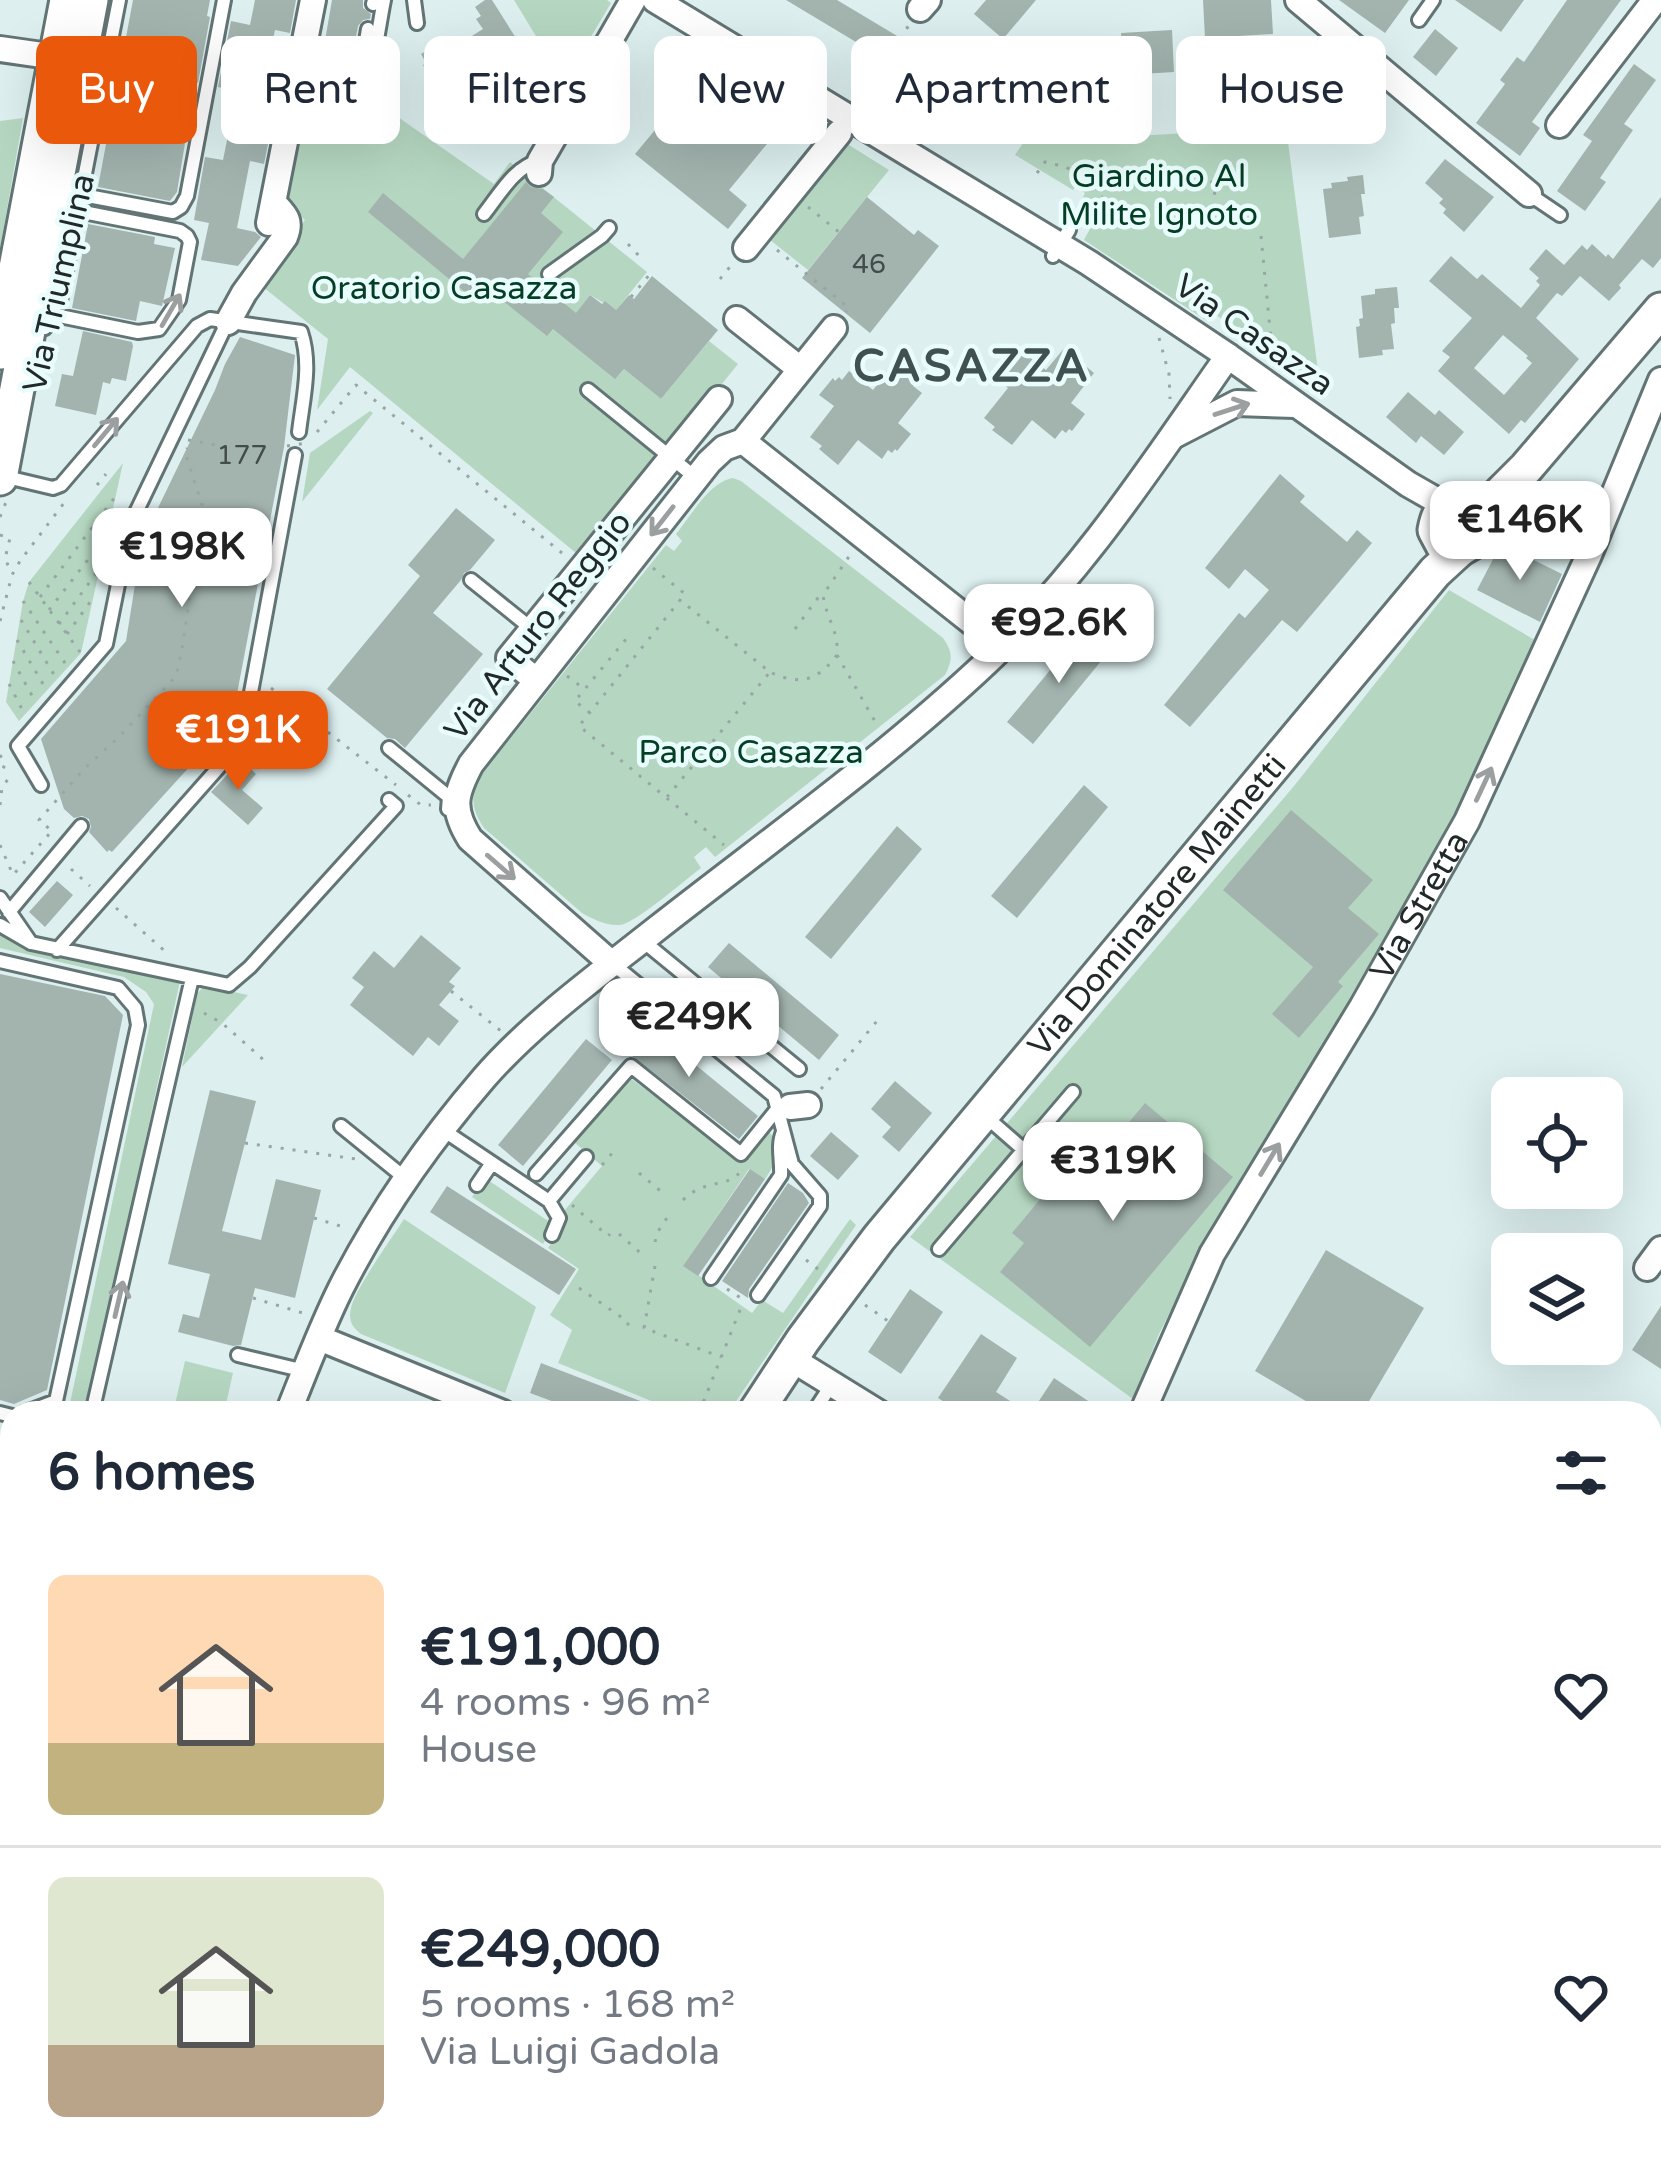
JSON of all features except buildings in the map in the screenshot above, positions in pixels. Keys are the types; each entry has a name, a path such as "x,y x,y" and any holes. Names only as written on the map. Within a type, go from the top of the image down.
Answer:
{"street":[{"name":"Via Triumplina","path":"67,0 74,36"},
{"name":"Via Triumplina","path":"85,36 91,0"},
{"path":"306,36 313,0"},
{"path":"540,167 604,75 633,0"},
{"name":"Via Casazza","path":"655,0 813,86 916,156 1061,244 1408,484 1458,528"},
{"path":"1298,0 1529,194"},
{"path":"1554,131 1655,0"},
{"path":"0,49 36,57"},
{"path":"746,248 839,133"},
{"name":"Via Triumplina","path":"11,462 22,350 64,144"},
{"name":"Via Triumplina","path":"22,350 40,312 72,199 75,144"},
{"path":"228,322 289,227 287,217 271,213 285,144"},
{"path":"1458,528 1526,468 1661,310"},
{"path":"737,319 800,370"},
{"name":"Via Arturo Reggio","path":"460,823 456,804 471,764 696,478 724,448 743,441 840,321"},
{"path":"293,1401 316,1328 359,1256 396,1172 443,1130 487,1075 526,1037 642,940 898,741 1003,646 1079,566 1228,356"},
{"name":"Via Stretta","path":"1147,1401 1186,1296 1362,1006 1467,821 1660,390"},
{"path":"532,677 509,658 719,399"},
{"path":"1172,436 1237,403 1297,405"},
{"path":"743,441 1003,646"},
{"name":"Via Dominatore Mainetti","path":"763,1401 879,1238 1458,528"},
{"path":"460,823 470,839 613,964"},
{"path":"316,1328 477,1401"},
{"path":"790,1358 860,1401"}],"lane":[{"name":"Via Triumplina","path":"98,36 119,0"},
{"path":"72,199 173,212 181,207 187,196 224,0"},
{"path":"414,0 417,23"},
{"path":"1419,20 1433,0"},
{"path":"373,36 377,1"},
{"path":"367,36 368,29"},
{"path":"484,214 520,170 530,163 540,167"},
{"path":"1529,194 1560,215"},
{"path":"40,312 138,332 160,329 179,301 188,236 72,199"},
{"path":"549,274 608,228"},
{"path":"11,462 52,488 62,484 197,326 210,319 301,332 307,351 303,438"},
{"path":"41,784 18,746 106,644 130,525 228,322"},
{"path":"588,390 696,478"},
{"path":"57,950 192,803 242,741 291,451"},
{"path":"471,580 532,629"},
{"path":"388,748 449,797 451,815 460,823"},
{"path":"324,878 395,806 389,800"},
{"path":"0,925 31,943 57,950 224,981 379,818 376,814"},
{"path":"9,912 81,826"},
{"path":"0,898 31,943"},
{"path":"642,940 799,1069"},
{"path":"0,961 118,988 135,1008 138,1025 56,1401"},
{"path":"613,964 774,1096 788,1118 792,1164 820,1196 820,1206 758,1295"},
{"path":"95,1401 192,978"},
{"path":"536,1174 631,1066 740,1154 788,1118"},
{"path":"939,1249 1073,1092"},
{"path":"983,1114 1024,1150"},
{"path":"715,1280 781,1175 788,1118"},
{"path":"341,1126 396,1172"},
{"path":"443,1130 549,1201 560,1218 552,1235"},
{"path":"549,1201 586,1157"},
{"path":"477,1185 492,1163"},
{"path":"238,1355 305,1371"},
{"path":"821,1401 832,1384"}],"path":[{"path":"1036,173 1045,162 1066,166 1106,191"},
{"path":"1096,209 1116,182 1201,175 1213,183 1217,208"},
{"path":"790,192 839,232"},
{"path":"1261,236 1272,374"},
{"path":"628,244 640,258"},
{"path":"806,273 850,308 840,321"},
{"path":"632,297 650,274"},
{"path":"1159,338 1169,374 1172,436"},
{"path":"291,451 356,385 582,569"},
{"path":"0,845 13,874 52,831 39,820 89,762 176,676 202,508 185,452 190,440 216,445"},
{"path":"97,485 106,474"},
{"path":"0,621 12,575 70,496"},
{"path":"40,597 115,497"},
{"path":"0,535 10,538 5,559 12,575"},
{"path":"49,610 107,535"},
{"path":"795,629 851,554"},
{"path":"646,563 685,594 579,726 726,848"},
{"path":"59,624 100,568"},
{"path":"29,582 81,653"},
{"path":"825,589 825,614 835,631 837,655 881,731"},
{"path":"67,634 93,598"},
{"path":"680,600 770,672 799,681 824,671 837,655"},
{"path":"23,601 68,668"},
{"path":"21,620 57,680"},
{"path":"590,712 575,700 627,638"},
{"path":"17,640 47,691"},
{"path":"13,661 36,703"},
{"path":"561,670 584,690"},
{"path":"666,798 770,672"},
{"path":"255,675 421,805 439,806"},
{"path":"9,684 25,714"},
{"path":"0,754 5,767 0,769"},
{"path":"0,805 2,788 18,766"},
{"path":"56,856 171,956"},
{"path":"451,991 500,1030"},
{"path":"186,1003 222,1023 266,1062"},
{"path":"683,1200 697,1187 734,1179 877,1021"},
{"path":"245,1143 396,1172"},
{"path":"602,1165 614,1151"},
{"path":"639,1173 663,1193"},
{"path":"570,1204 610,1234"},
{"path":"314,1218 348,1228"},
{"path":"655,1242 668,1218"},
{"path":"619,1234 643,1255"},
{"path":"790,1248 820,1270"},
{"path":"655,1266 644,1331 721,1357"},
{"path":"715,1280 734,1293"},
{"path":"579,1288 627,1321 631,1334"},
{"path":"253,1298 294,1308 316,1328"},
{"path":"704,1401 742,1305"}],"green space":[{"path":"514,0 611,3 591,36 536,36"},
{"path":"23,118 0,249 0,121"},
{"name":"Oratorio Casazza","path":"400,118 424,135 424,144 437,144 494,184 510,162 647,272 616,310 590,295 582,306 593,315 615,378 624,369 661,399 709,341 738,364 582,558 350,367 317,410 328,339 263,287 240,309 305,220 287,204 299,144 400,144"},
{"name":"Giardino Al Milite Ignoto","path":"1176,134 1176,144 1288,144 1320,386 1213,313 1207,321 1084,240 1101,208 1083,197 1085,193 1015,155 1022,144 1152,144 1152,135"},
{"path":"841,140 889,170 808,270 765,236"},
{"path":"373,413 302,502 310,453"},
{"path":"123,463 81,653 19,721 6,702 29,582"},
{"name":"Parco Casazza","path":"733,478 943,638 950,652 949,665 945,675 715,857 706,847 694,857 701,868 660,900 620,925 605,923 582,913 484,828 474,805 477,780 666,545 674,551 682,541 676,534 701,501"},
{"path":"1449,590 1540,643 1422,881 1223,1208 1159,1334 1133,1399 910,1237 1294,786"},
{"path":"0,931 28,947 180,981 89,1401 71,1401 154,1004 124,977 0,948"},
{"path":"204,986 248,995 182,1067 197,994"},
{"path":"629,1077 741,1162 767,1129 776,1154 765,1179 749,1169 684,1265 752,1313 762,1300 783,1313 850,1219 856,1225 736,1401 651,1401 558,1363 572,1330 550,1315 579,1269 548,1248 559,1232 564,1211 602,1166 574,1142"},
{"path":"485,1178 554,1225 543,1244 472,1197"},
{"path":"404,1219 536,1307 505,1393 361,1334 353,1326 354,1300"},
{"path":"185,1361 233,1373 227,1401 176,1401"}],"district":[{"name":"CASAZZA","path":"972,367"}]}
